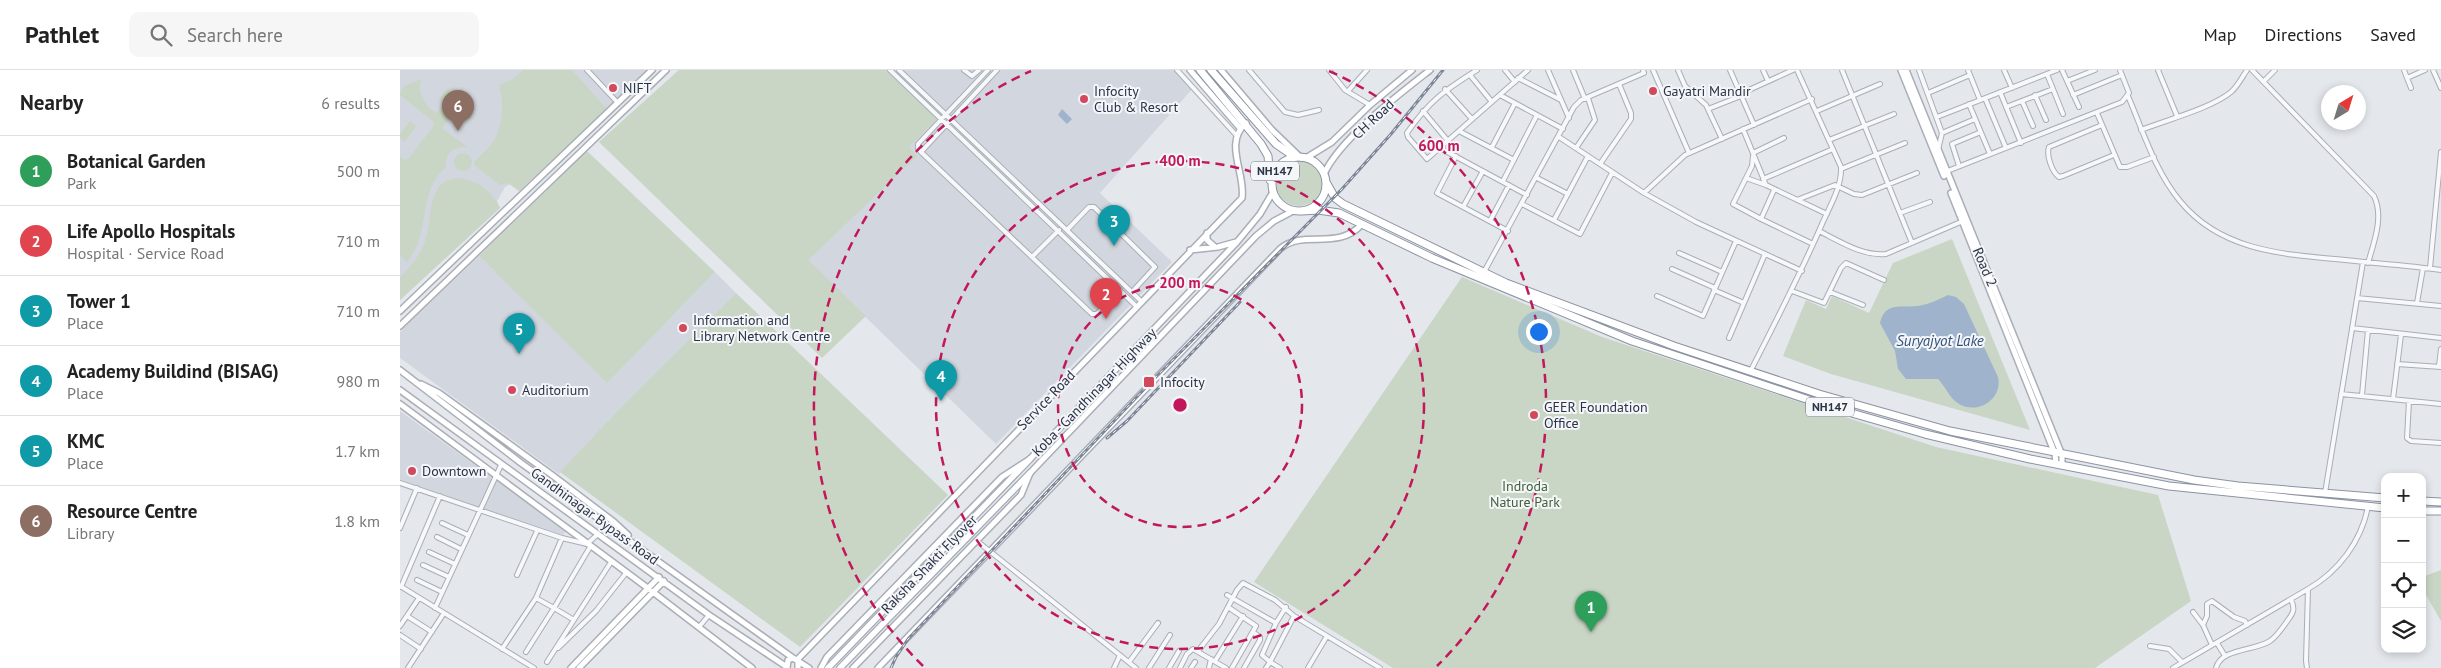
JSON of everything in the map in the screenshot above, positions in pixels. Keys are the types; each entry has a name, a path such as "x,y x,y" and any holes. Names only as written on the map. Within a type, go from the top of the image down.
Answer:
{"highway":[{"name":"NH147","path":"1200,70 1268,156 1272,189 1279,203 1293,211 1328,210 1339,213 1524,298 1632,342 1817,403 1926,434 2169,486 2381,508"},
{"name":"NH147","path":"1211,70 1276,144 1301,158 1313,162 1324,174 1326,182 1335,198 1343,204 1484,272 1674,346 1819,394 1950,431 2194,480 2238,486 2381,498"},
{"name":"NH147","path":"1272,189 1275,170 1289,158 1301,158"},
{"path":"1302,211 1310,209 1322,198 1326,182"},
{"path":"2372,508 2376,497"},
{"path":"2426,501 2441,502"},
{"path":"2426,511 2441,511"}],"main road":[{"name":"Raksha Shakti Flyover","path":"829,667 1030,459"},
{"name":"Raksha Shakti Flyover","path":"840,668 1030,473"}],"street":[{"path":"587,70 618,104"},
{"path":"400,311 652,70"},
{"path":"400,326 520,208 666,70"},
{"path":"890,70 1136,306"},
{"path":"899,70 1141,301"},
{"path":"964,70 972,76 979,70"},
{"path":"988,70 941,118 918,144 918,148 1094,315 1120,290"},
{"path":"921,152 950,118 997,70"},
{"path":"1177,70 1237,136"},
{"path":"1190,70 1243,125"},
{"path":"1221,70 1272,130 1301,158"},
{"path":"1249,70 1285,112 1298,115 1319,110"},
{"path":"1329,70 1348,91 1370,105"},
{"name":"CH Road","path":"1301,158 1332,142 1370,105 1412,70"},
{"name":"CH Road","path":"1324,174 1333,158 1363,127 1390,101 1430,70"},
{"path":"1477,70 1445,89 1422,111 1408,133 1408,137 1427,159 1528,70"},
{"path":"1505,70 1516,80 1561,100"},
{"path":"1548,70 1569,118"},
{"path":"1576,148 1595,120 1573,71 1580,70"},
{"path":"1484,272 1537,178 1574,107 1586,98 1644,72 1653,70 1689,153"},
{"path":"1678,70 1685,86 1708,109 1722,138"},
{"path":"1730,70 1754,125"},
{"path":"1763,70 1768,81"},
{"path":"1708,109 1793,70"},
{"path":"1750,372 1802,271 1838,186 1841,169 1812,99 1797,70"},
{"path":"1842,70 1912,243"},
{"name":"Road 2","path":"1901,70 1945,172 2058,454 2059,463"},
{"name":"Road 2","path":"1906,70 1945,172"},
{"path":"1919,70 1942,134 1938,150"},
{"path":"1968,70 2006,148"},
{"path":"2004,70 2012,88"},
{"path":"1936,117 2057,70"},
{"path":"2062,70 2079,107"},
{"path":"2067,81 2095,70"},
{"path":"2120,70 2141,130 2154,157 2178,200 2199,221 2219,233 2264,251 2441,270"},
{"path":"2158,70 2177,116"},
{"path":"2141,130 2211,104 2234,89 2247,70"},
{"path":"2252,70 2374,196 2378,204 2379,216 2357,298 2325,493"},
{"path":"2264,81 2275,70"},
{"path":"2404,70 2411,88"},
{"path":"2407,78 2425,70"},
{"path":"2433,70 2441,88"},
{"path":"1348,91 1365,71"},
{"path":"2047,74 2063,114"},
{"path":"1470,75 1492,102"},
{"path":"1928,93 1970,75"},
{"path":"2073,94 2122,75"},
{"path":"1600,164 1631,118 1631,113 1620,84"},
{"path":"1817,111 1880,84"},
{"path":"2006,107 2053,88"},
{"path":"1445,89 1472,119"},
{"path":"2000,92 2020,142"},
{"path":"1500,95 1563,129"},
{"path":"2036,95 2046,120"},
{"path":"1945,172 2097,113 2122,102 2128,96"},
{"path":"1644,193 1676,161 1689,153 1812,99"},
{"path":"2022,101 2032,126"},
{"path":"1492,147 1515,103"},
{"path":"1969,104 1990,154"},
{"path":"1422,111 1448,141"},
{"path":"2097,113 2120,167 2124,168 2154,157"},
{"path":"1830,140 1894,114"},
{"path":"1503,181 1537,115"},
{"path":"1942,134 1976,119"},
{"name":"Service Road","path":"787,668 788,660 796,660 1207,232 1242,198 1236,153 1237,136 1243,125"},
{"path":"2102,125 2049,146 2047,153 2055,174 2059,177 2063,176 2114,155"},
{"path":"1743,129 1766,185"},
{"path":"1460,130 1514,160"},
{"path":"1960,166 1952,144 1981,132"},
{"path":"1559,137 1644,193 1696,222 1802,271"},
{"path":"1753,154 1784,138"},
{"path":"1841,169 1905,143"},
{"path":"1440,148 1528,194"},
{"path":"1763,179 1834,149"},
{"path":"2430,268 2441,152"},
{"path":"1753,154 1753,163 1733,204 1813,244"},
{"path":"1456,156 1437,193 1508,231"},
{"path":"1554,220 1588,156"},
{"path":"1463,207 1483,171"},
{"path":"1522,204 1580,234 1612,172"},
{"path":"1797,200 1838,186 1858,196 1917,172"},
{"path":"1537,178 1568,194"},
{"path":"1746,178 1766,185 1827,214"},
{"path":"1490,221 1509,185"},
{"name":"Koba - Gandhinagar Highway","path":"821,668 827,657 1002,477 1030,459 1237,242 1255,221 1272,189"},
{"path":"1761,218 1774,190"},
{"path":"1900,214 1930,202"},
{"path":"514,203 520,208"},
{"path":"1066,230 1091,206 1101,214 1155,267 1132,292"},
{"name":"Koba - Gandhinagar Highway","path":"853,668 1021,495 1030,473 1265,227 1293,211"},
{"path":"1819,231 1863,252 1886,254 1964,221"},
{"path":"878,668 1280,249 1296,240 1322,240 1346,237 1354,234 1362,224"},
{"path":"1033,256 1062,226"},
{"path":"1207,232 1207,240 1215,248"},
{"path":"1657,296 1703,316 1736,241"},
{"path":"1190,250 1215,248 1237,242"},
{"path":"1679,253 1722,272"},
{"path":"1729,338 1765,254"},
{"path":"1792,291 1824,303 1841,268 1846,263 1884,280"},
{"path":"2417,303 2422,268"},
{"path":"1672,269 1744,303"},
{"path":"1830,292 1863,306"},
{"path":"2357,298 2441,306"},
{"path":"2352,328 2441,338"},
{"path":"2362,395 2368,330"},
{"path":"2393,399 2400,334"},
{"path":"2397,364 2440,367 2441,349"},
{"name":"Gandhinagar Bypass Road","path":"400,370 522,463 809,668"},
{"name":"Gandhinagar Bypass Road","path":"400,390 709,615 787,668"},
{"path":"2341,394 2441,404"},
{"path":"2409,401 2406,438 2441,443"},
{"path":"400,404 752,668"},
{"path":"435,608 501,465"},
{"path":"400,483 440,496 479,512 537,531 589,545"},
{"path":"400,528 418,488"},
{"path":"440,496 400,587 534,668"},
{"path":"2173,668 2320,582 2349,552 2372,508"},
{"path":"442,523 468,535"},
{"path":"517,574 537,531"},
{"path":"526,652 554,608 589,545 598,534"},
{"path":"437,537 462,549"},
{"path":"502,649 536,598 562,538"},
{"path":"977,542 1136,668"},
{"path":"429,552 455,564"},
{"path":"547,662 611,562"},
{"path":"423,565 449,577"},
{"path":"556,650 600,607 626,573"},
{"path":"579,668 661,579"},
{"path":"417,580 442,592"},
{"path":"1198,651 1219,624 1232,597 1243,583 1286,607 1294,616 1380,668"},
{"path":"2308,589 2306,661 2308,668"},
{"path":"571,668 651,591"},
{"path":"1227,595 1276,623"},
{"path":"400,626 418,598"},
{"path":"536,598 574,620"},
{"path":"2216,668 2218,662 2225,656 2270,641 2293,614 2294,606 2291,599"},
{"path":"2203,625 2207,616 2207,604 2212,601 2234,617 2245,621 2247,625"},
{"path":"1228,607 1256,626 1232,668"},
{"path":"1280,668 1262,655 1276,623 1286,607"},
{"path":"2193,612 2203,625 2212,645"},
{"path":"408,668 444,614"},
{"path":"699,627 709,615"},
{"path":"407,616 432,632"},
{"path":"1209,668 1243,616"},
{"path":"1266,668 1294,616"},
{"path":"1129,662 1158,623"},
{"path":"1244,668 1260,640 1260,637 1254,632"},
{"path":"400,635 420,649"},
{"path":"1149,668 1170,635"},
{"path":"1308,668 1327,636"},
{"path":"2217,643 2225,656"},
{"path":"2150,646 2169,649 2182,662"},
{"path":"1180,668 1189,651 1193,649 1226,668"},
{"path":"1169,668 1179,651"},
{"path":"1114,668 1120,655"},
{"path":"796,660 798,668"},
{"path":"1191,668 1195,662"},
{"path":"522,668 525,663"}],"shaded area":[{"path":"400,70 649,70 519,191 511,184 505,187 497,201 500,208 400,300"},
{"path":"679,70 1178,70 1194,87 1100,193 1172,262 996,444 808,261 599,142"},
{"path":"479,256 607,382 715,272 736,293 626,402 559,474 400,358 400,332"},
{"path":"400,411 566,531 563,535 400,481"}],"green space":[{"path":"523,70 572,70 607,109 519,191 508,183 500,185 475,166 474,162 494,141 500,126 502,101 499,85 512,80"},
{"path":"679,70 885,70 937,119 909,147 917,156 808,260 866,316 822,358 599,142"},
{"path":"421,79 421,94 429,107 437,113 444,103 439,99 447,89 453,88 460,93 462,105 472,118 465,123 453,114 442,128 467,147 454,149 448,154 446,167 436,178 430,189 420,238 407,262 400,256 400,157 405,160 409,158 432,128 434,122 400,95 405,86"},
{"path":"410,121 416,126 405,142 400,138 400,134"},
{"path":"587,151 715,272 607,383 479,256"},
{"path":"459,153 467,153 472,158 470,169 459,171 454,166 454,158"},
{"path":"1294,160 1304,160 1316,166 1321,174 1321,192 1316,200 1308,205 1294,206 1286,203 1279,196 1276,188 1276,178 1279,170 1286,163"},
{"path":"456,178 477,183 493,196 500,208 400,300 400,277 414,261 425,242 435,194 446,181"},
{"path":"1952,239 2030,430 1831,374 1783,356 1806,300 1826,309 1832,296 1869,313 1893,263"},
{"name":"Indroda Nature Park","path":"1462,277 1602,337 1936,447 2158,495 2191,601 2095,668 1393,668 1254,582"},
{"path":"736,293 948,495 800,647 560,472 626,402"},
{"path":"2441,570 2441,621 2426,595 2426,576"}],"water":[{"path":"1062,109 1072,119 1067,124 1058,115"},
{"name":"Suryajyot Lake","path":"1948,295 1956,297 1964,304 1998,377 1999,385 1993,398 1988,403 1974,408 1959,404 1938,379 1906,379 1898,369 1895,351 1880,323 1882,316 1890,308 1918,306"}],"railway":[{"path":"891,668 908,639 1150,383 1342,189 1391,134 1443,70"},
{"path":"1107,438 1127,421 1240,302"}],"place":[{"name":"NIFT","path":"613,88"},
{"name":"Gayatri Mandir","path":"1653,91"},
{"name":"Infocity Club & Resort","path":"1084,99"},
{"name":"Resource Centre","path":"458,131"},
{"name":"Tower 1","path":"1114,246"},
{"name":"Life Apollo Hospitals","path":"1106,319"},
{"name":"Information and Library Network Centre","path":"683,328"},
{"name":"KMC","path":"519,354"},
{"name":"Infocity","path":"1149,382"},
{"name":"Auditorium","path":"512,390"},
{"name":"Academy Buildind (BISAG)","path":"941,401"},
{"name":"GEER Foundation Office","path":"1534,415"},
{"name":"Downtown","path":"412,471"},
{"name":"Botanical Garden","path":"1591,632"}]}
